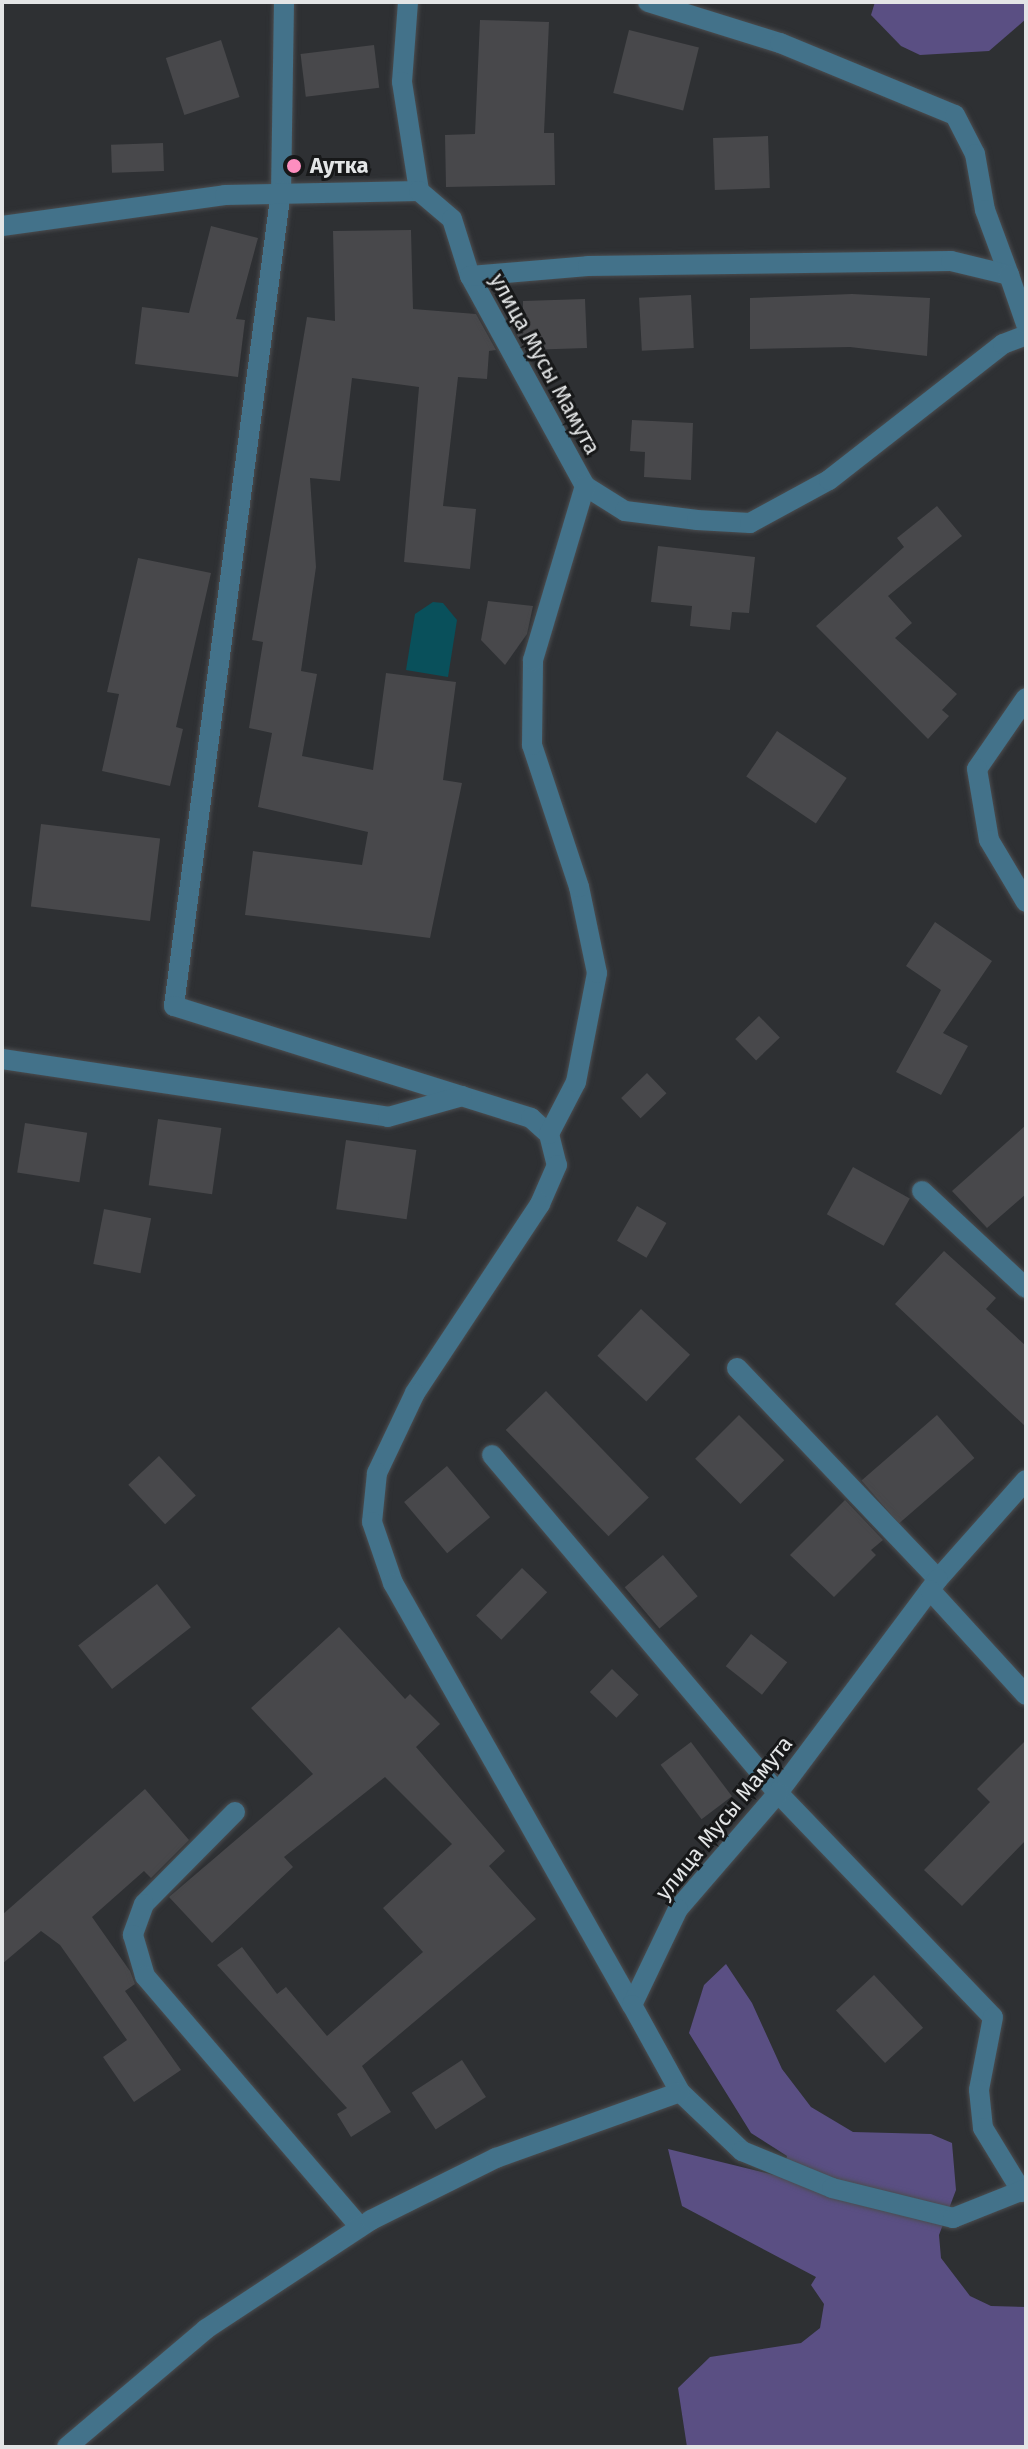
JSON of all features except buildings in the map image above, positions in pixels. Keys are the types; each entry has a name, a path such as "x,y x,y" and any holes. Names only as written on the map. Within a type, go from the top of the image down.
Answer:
{"street":[{"path":"284,2 281,191 174,1006 531,1118 549,1134 557,1165 540,1204 415,1393 377,1473 372,1522 393,1583 680,2092 742,2151 832,2188 953,2218 1024,2191 983,2128 979,2090 993,2017 778,1793 492,1455"},
{"path":"2,226 281,191 419,191 402,82 408,2"},
{"path":"648,2 780,43 955,115 975,154 985,210 1026,324"},
{"name":"улица Мусы Мамута","path":"419,191 452,219 470,276 585,486 625,511 750,523 829,480 1026,324"},
{"path":"470,276 588,266 951,261 1009,275"},
{"path":"549,1134 576,1082 597,973 579,887 532,745 533,660 585,486"},
{"path":"1026,698 977,769 989,840 1026,902"},
{"path":"2,1059 388,1117 462,1096"},
{"path":"922,1191 1026,1288"},
{"path":"737,1368 934,1584 1026,1695"},
{"name":"улица Мусы Мамута","path":"632,2005 678,1909 778,1793 934,1584 1026,1480"},
{"path":"235,1812 144,1904 133,1935 141,1962 230,2081 360,2227"},
{"path":"67,2447 206,2329 360,2227 496,2158 680,2092"}],"shaded area":[{"path":"875,2 1026,2 1026,19 989,51 920,55 901,46 871,15"},
{"path":"726,1964 752,2003 782,2069 811,2107 853,2132 931,2134 952,2143 956,2190 939,2235 941,2258 970,2296 991,2306 1026,2307 1026,2447 687,2447 678,2388 710,2357 801,2343 820,2328 824,2304 811,2285 816,2277 682,2206 668,2149 782,2177 787,2156 751,2133 689,2033 704,1985"}],"water":[{"path":"433,602 443,603 457,620 448,677 406,670 415,614"}],"place":[{"name":"Аутка","path":"294,166"}]}
